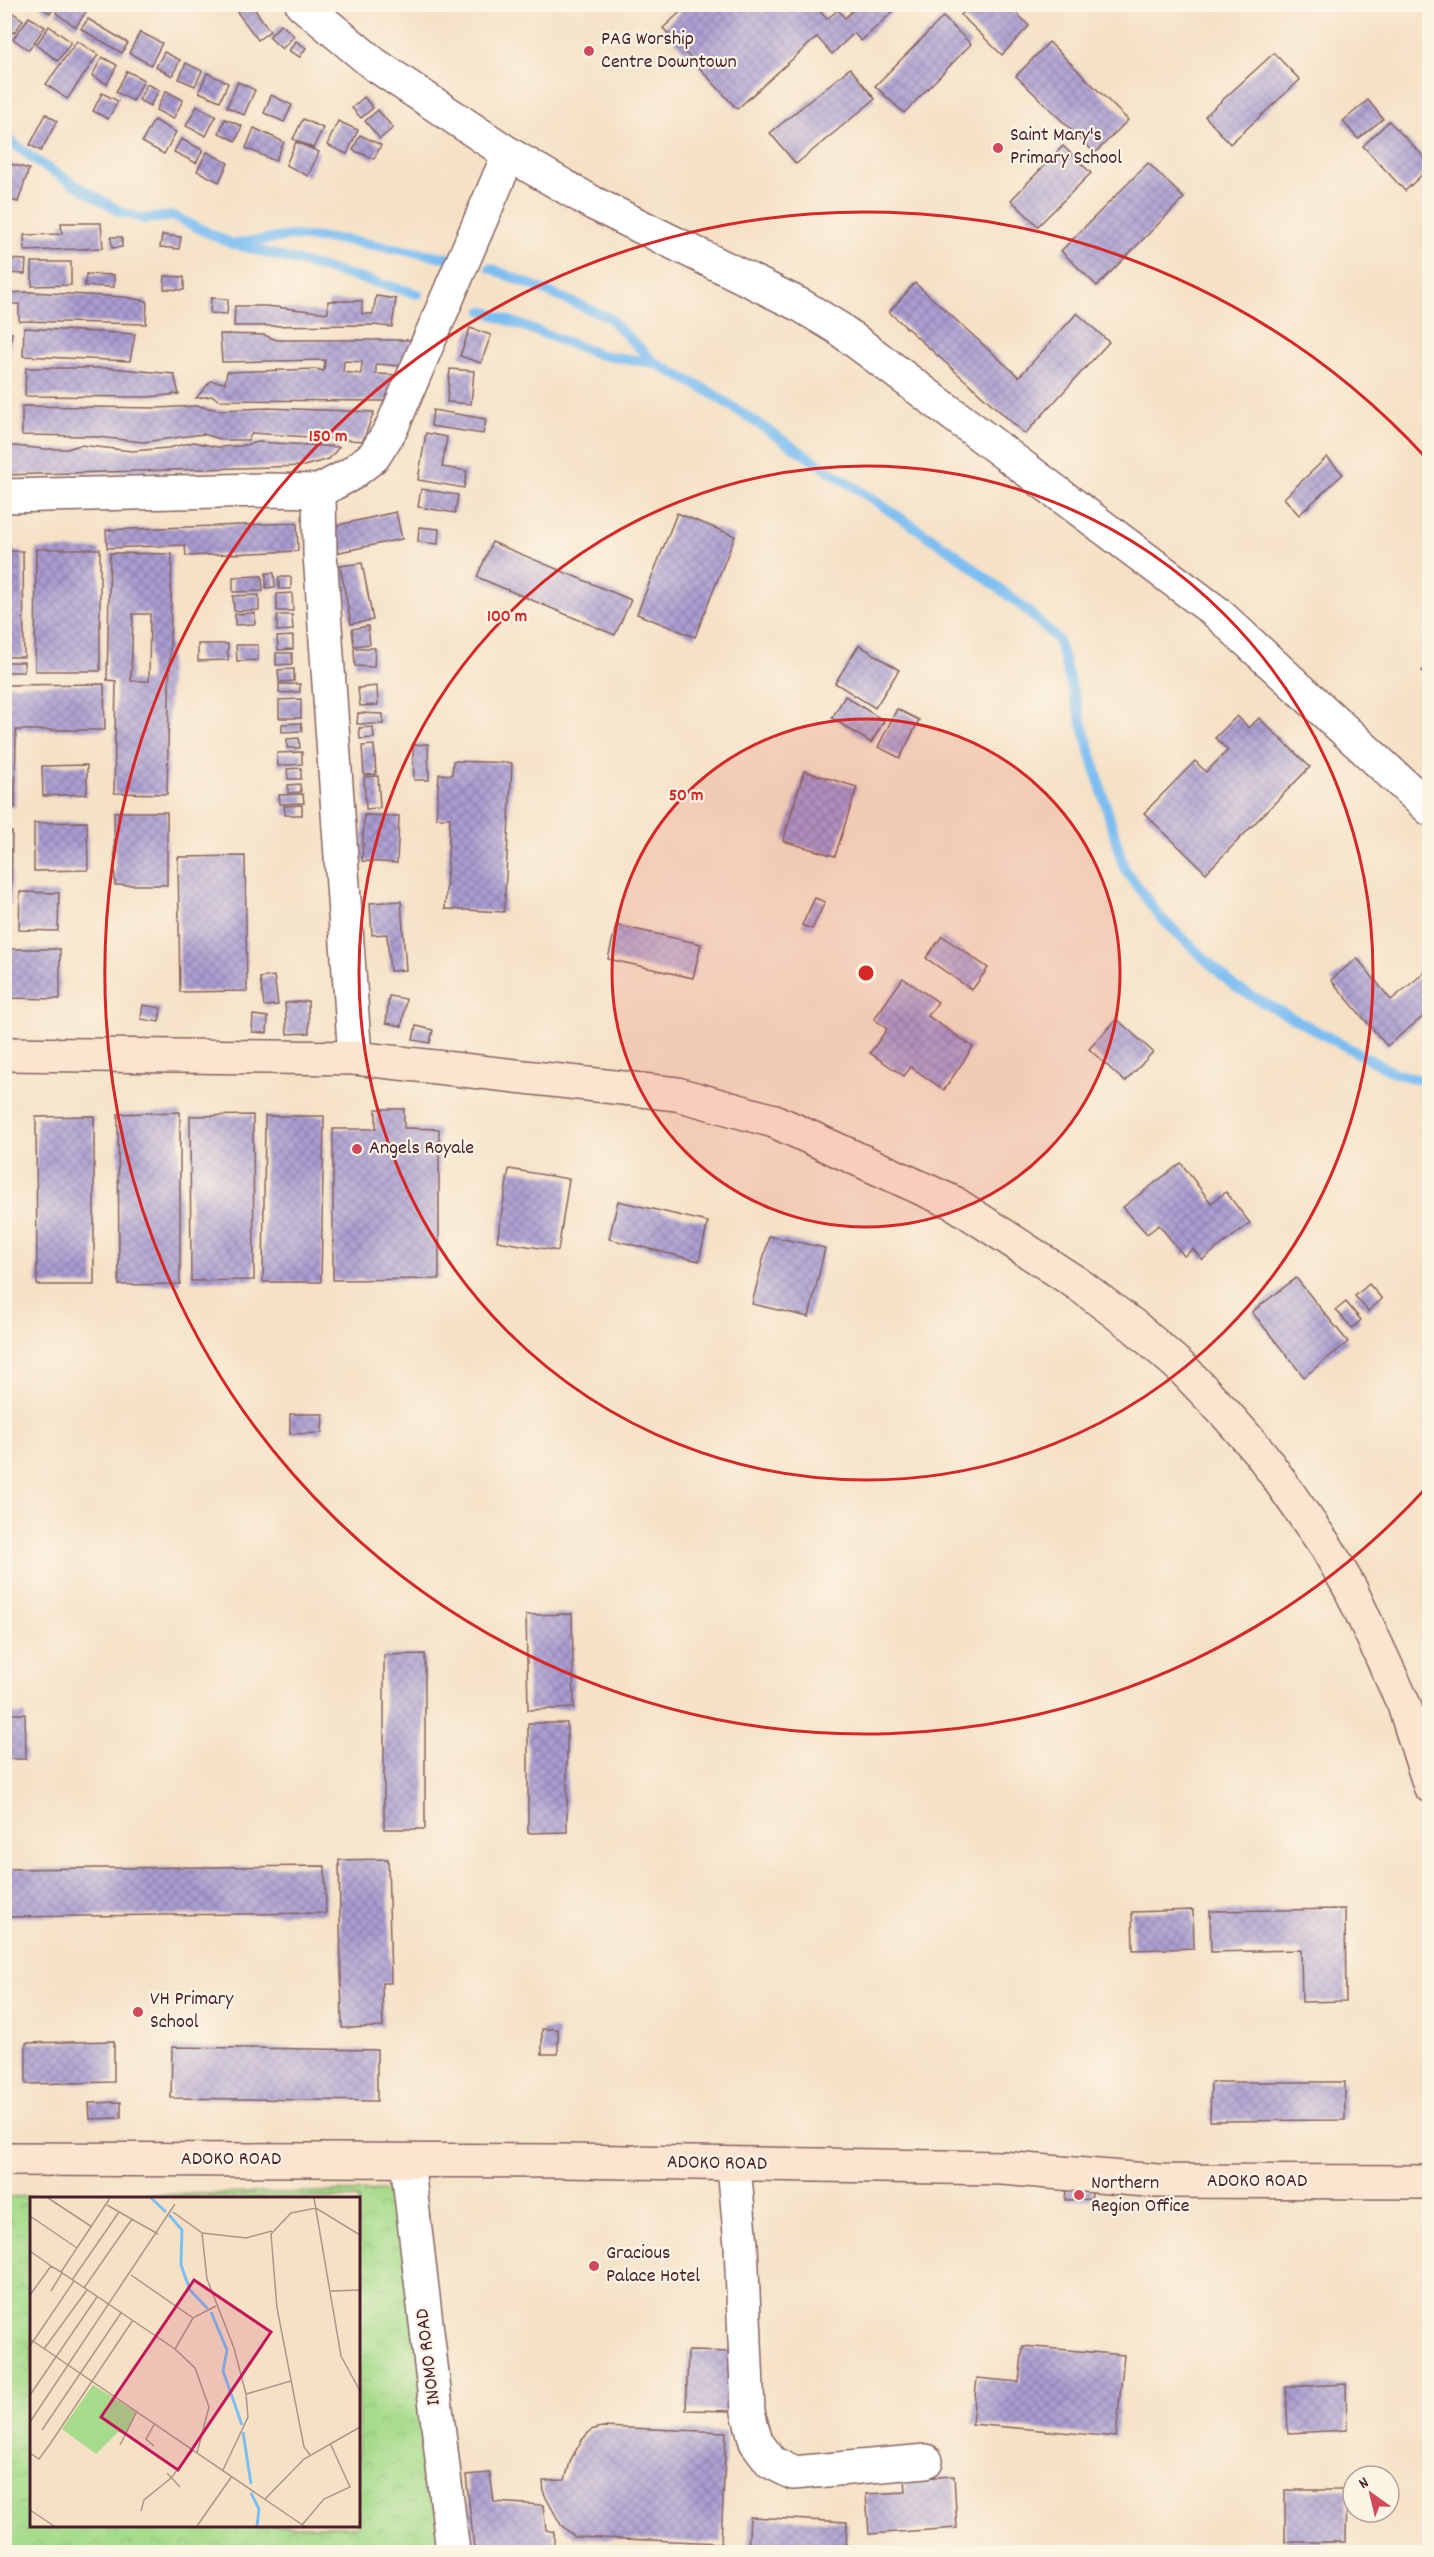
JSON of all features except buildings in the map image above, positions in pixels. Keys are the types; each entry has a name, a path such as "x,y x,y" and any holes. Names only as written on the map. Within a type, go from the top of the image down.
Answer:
{"street":[{"path":"302,4 374,64 509,154 593,203 802,306 838,328 1216,612 1430,808"},
{"path":"4,496 267,490 319,491 351,474 374,456 390,429 509,154"},
{"path":"319,491 321,566 355,1058"},
{"path":"4,1054 355,1058 676,1094 774,1121 954,1203 1078,1284 1135,1327 1184,1370 1226,1414 1291,1494 1327,1548 1370,1629 1404,1706 1430,1786"},
{"name":"ADOKO ROAD","path":"4,2159 563,2161 1002,2168 1158,2181 1430,2182"},
{"name":"INOMO ROAD","path":"407,2161 453,2553"},
{"path":"734,2165 741,2245 748,2412 756,2442 771,2462 793,2473 926,2461"}],"green space":[{"path":"404,2191 446,2552 5,2552 4,2197"}],"waterway":[{"path":"4,136 39,163 119,211 144,219 173,216 232,244 292,236 345,240 455,259"},
{"path":"238,245 418,294"},
{"path":"490,268 608,317 655,363 710,392 957,555 1024,608 1058,640 1124,868 1160,917 1235,987 1395,1073 1430,1083"},
{"path":"483,311 601,355 654,363"}],"place":[{"name":"PAG Worship Centre Downtown","path":"589,51"},
{"name":"Saint Mary's Primary School","path":"998,148"},
{"name":"Angels Royale","path":"357,1149"},
{"name":"VH Primary School","path":"138,2012"},
{"name":"Northern Region Office","path":"1079,2195"},
{"name":"Gracious Palace Hotel","path":"594,2266"}]}
